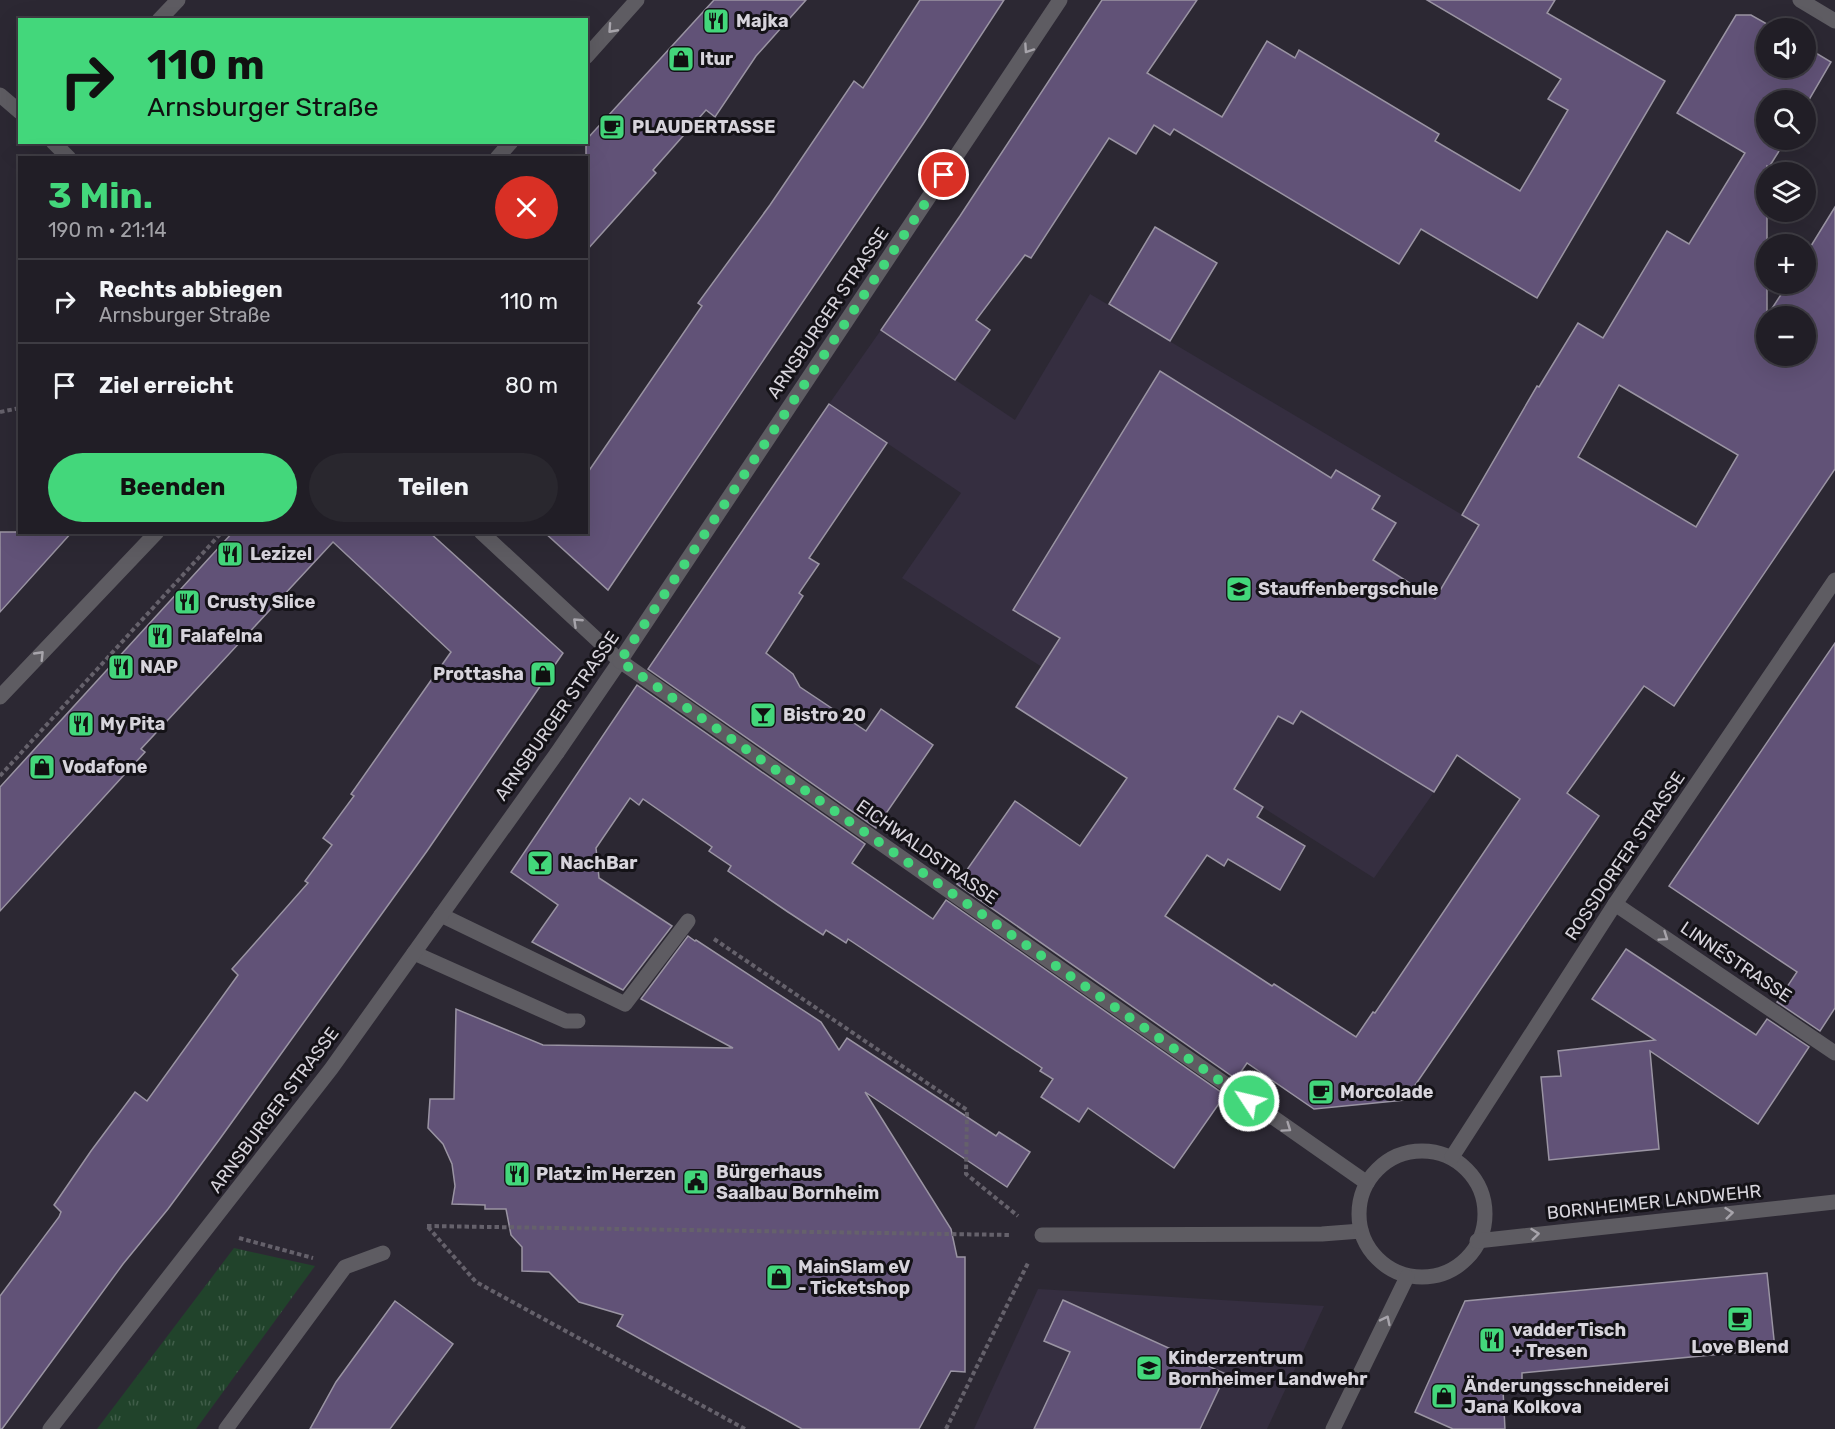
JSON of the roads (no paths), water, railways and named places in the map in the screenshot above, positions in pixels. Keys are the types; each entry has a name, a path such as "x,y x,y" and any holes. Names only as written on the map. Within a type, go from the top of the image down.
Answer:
{"street":[{"path":"161,18 178,0"},
{"path":"588,55 638,0"},
{"name":"ARNSBURGER STRASSE","path":"50,1429 323,1078 557,753 1060,0"},
{"path":"1800,0 1835,21"},
{"path":"0,95 18,110"},
{"path":"54,144 67,156"},
{"path":"499,156 509,144"},
{"path":"0,697 155,534"},
{"name":"EICHWALDSTRASSE","path":"483,534 620,661 1367,1183"},
{"name":"ROSSDORFER STRASSE","path":"1452,1157 1615,904 1835,580"},
{"name":"LINNÉSTRASSE","path":"1615,904 1835,1053"},
{"path":"441,915 625,1004 688,921"},
{"path":"414,953 566,1021 578,1021"},
{"path":"1434,1151 1452,1157 1473,1172 1487,1204 1485,1230 1461,1265 1430,1278 1407,1276 1390,1269 1373,1255 1361,1232 1358,1207 1367,1183 1386,1161 1400,1154 1434,1151"},
{"name":"BORNHEIMER LANDWEHR","path":"1477,1240 1835,1202"},
{"path":"1042,1235 1361,1232"},
{"path":"226,1429 345,1267 383,1253"},
{"path":"1333,1429 1407,1276"}],"place":[{"name":"Majka","path":"716,21"},
{"name":"ltur","path":"681,59"},
{"name":"PLAUDERTASSE","path":"612,127"},
{"name":"Lezizel","path":"230,554"},
{"name":"Stauffenbergschule","path":"1239,589"},
{"name":"Crusty Slice","path":"187,602"},
{"name":"Falafelna","path":"160,636"},
{"name":"NAP","path":"121,667"},
{"name":"Prottasha","path":"543,674"},
{"name":"Bistro 20","path":"763,715"},
{"name":"My Pita","path":"81,724"},
{"name":"Vodafone","path":"42,767"},
{"name":"NachBar","path":"540,863"},
{"name":"Morcolade","path":"1321,1092"},
{"name":"Platz im Herzen","path":"517,1174"},
{"name":"Bürgerhaus Saalbau Bornheim","path":"696,1182"},
{"name":"MainSlam eV - Ticketshop","path":"779,1277"},
{"name":"Love Blend","path":"1740,1319"},
{"name":"vadder Tisch + Tresen","path":"1492,1340"},
{"name":"Kinderzentrum Bornheimer Landwehr","path":"1149,1368"},
{"name":"Änderungsschneiderei Jana Kolkova","path":"1444,1396"}]}
